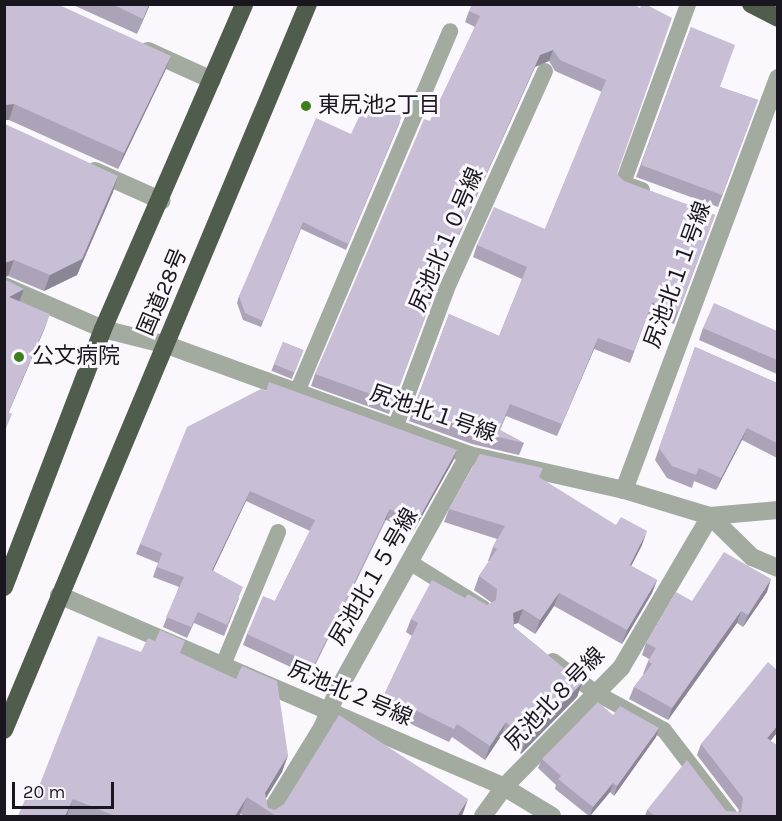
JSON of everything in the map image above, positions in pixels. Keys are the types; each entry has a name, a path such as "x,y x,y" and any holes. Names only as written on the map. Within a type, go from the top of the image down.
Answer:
{"highway":[{"name":"国道28号","path":"4,587 103,329 162,201 244,4"},
{"name":"国道28号","path":"4,730 308,4"},
{"path":"751,4 777,18"}],"street":[{"path":"135,45 212,80"},
{"name":"尻池北１１号線","path":"624,490 777,78"},
{"path":"80,164 162,201"},
{"name":"尻池北１号線","path":"4,286 103,329 167,345 469,455 624,490 710,516 752,557 777,568"},
{"name":"尻池北１５号線","path":"268,816 411,563 469,455"},
{"path":"710,516 777,510"},
{"name":"尻池北８号線","path":"483,816 504,787 621,668 710,516"},
{"name":"尻池北２号線","path":"59,595 504,787 552,816"}],"lane":[{"path":"663,198 622,183 688,4"},
{"path":"297,392 450,31"},
{"name":"尻池北１０号線","path":"395,428 447,288 545,71"},
{"path":"704,213 724,221"},
{"path":"679,343 698,351"},
{"path":"223,665 278,532"},
{"path":"411,563 483,608"},
{"path":"543,653 596,693 664,730 730,816"}],"building":[{"path":"4,4 57,4 171,56 124,153 14,104 4,105"},
{"path":"112,4 149,4 143,19"},
{"path":"472,4 633,4 640,8 642,4 645,4 672,18 617,174 624,181 715,215 678,312 652,302 634,351 598,338 562,424 510,404 499,430 524,443 476,432 413,409 449,314 499,336 527,267 477,245 494,207 545,229 606,80 560,60 553,50 540,55 442,272 393,402 315,374 424,119 430,121 480,16 469,11"},
{"path":"691,27 735,45 720,87 758,100 722,195 641,165"},
{"path":"367,100 402,116 348,244 303,222 263,321 245,313 239,296 316,118 351,134"},
{"path":"4,123 118,176 82,259 50,275 14,260 4,263"},
{"path":"4,279 24,289 9,297 50,314 8,412 12,414 4,433"},
{"path":"714,303 777,331 777,360 703,328"},
{"path":"283,342 303,350 294,372 274,364"},
{"path":"695,347 777,383 777,443 747,428 721,478 699,468 696,475 672,466 659,448"},
{"path":"269,382 457,450 417,522 390,509 314,665 247,634 263,596 275,601 315,520 250,491 212,570 243,587 227,625 198,612 191,627 166,617 184,577 157,567 162,553 140,544 187,427 261,389 266,391"},
{"path":"480,454 543,468 539,477 616,525 621,517 647,531 630,565 657,580 627,630 559,593 540,620 523,609 513,613 514,627 582,683 526,740 506,722 490,746 457,724 454,729 384,695 418,623 411,619 432,580 465,598 468,594 487,605 496,600 497,589 479,576 497,549 493,547 505,526 449,509"},
{"path":"724,552 771,579 748,615 741,611 672,708 634,687 652,664 648,661 656,648 646,643 676,592 692,601"},
{"path":"160,630 185,641 180,653 236,679 242,666 277,681 288,755 265,793 268,808 275,810 284,804 339,715 468,799 457,816 276,816 247,797 235,816 115,816 73,799 65,816 18,816 29,790 36,794 98,636 141,652 148,638 155,641"},
{"path":"768,662 777,670 777,726 767,738 777,745 777,816 655,816 647,810 687,760 726,811 741,812 743,798 701,744"},
{"path":"598,702 613,715 620,706 659,728 617,786 613,783 593,807 558,779 561,776 542,759"}],"place":[{"name":"東尻池2丁目","path":"306,106"},
{"name":"公文病院","path":"19,357"}]}
